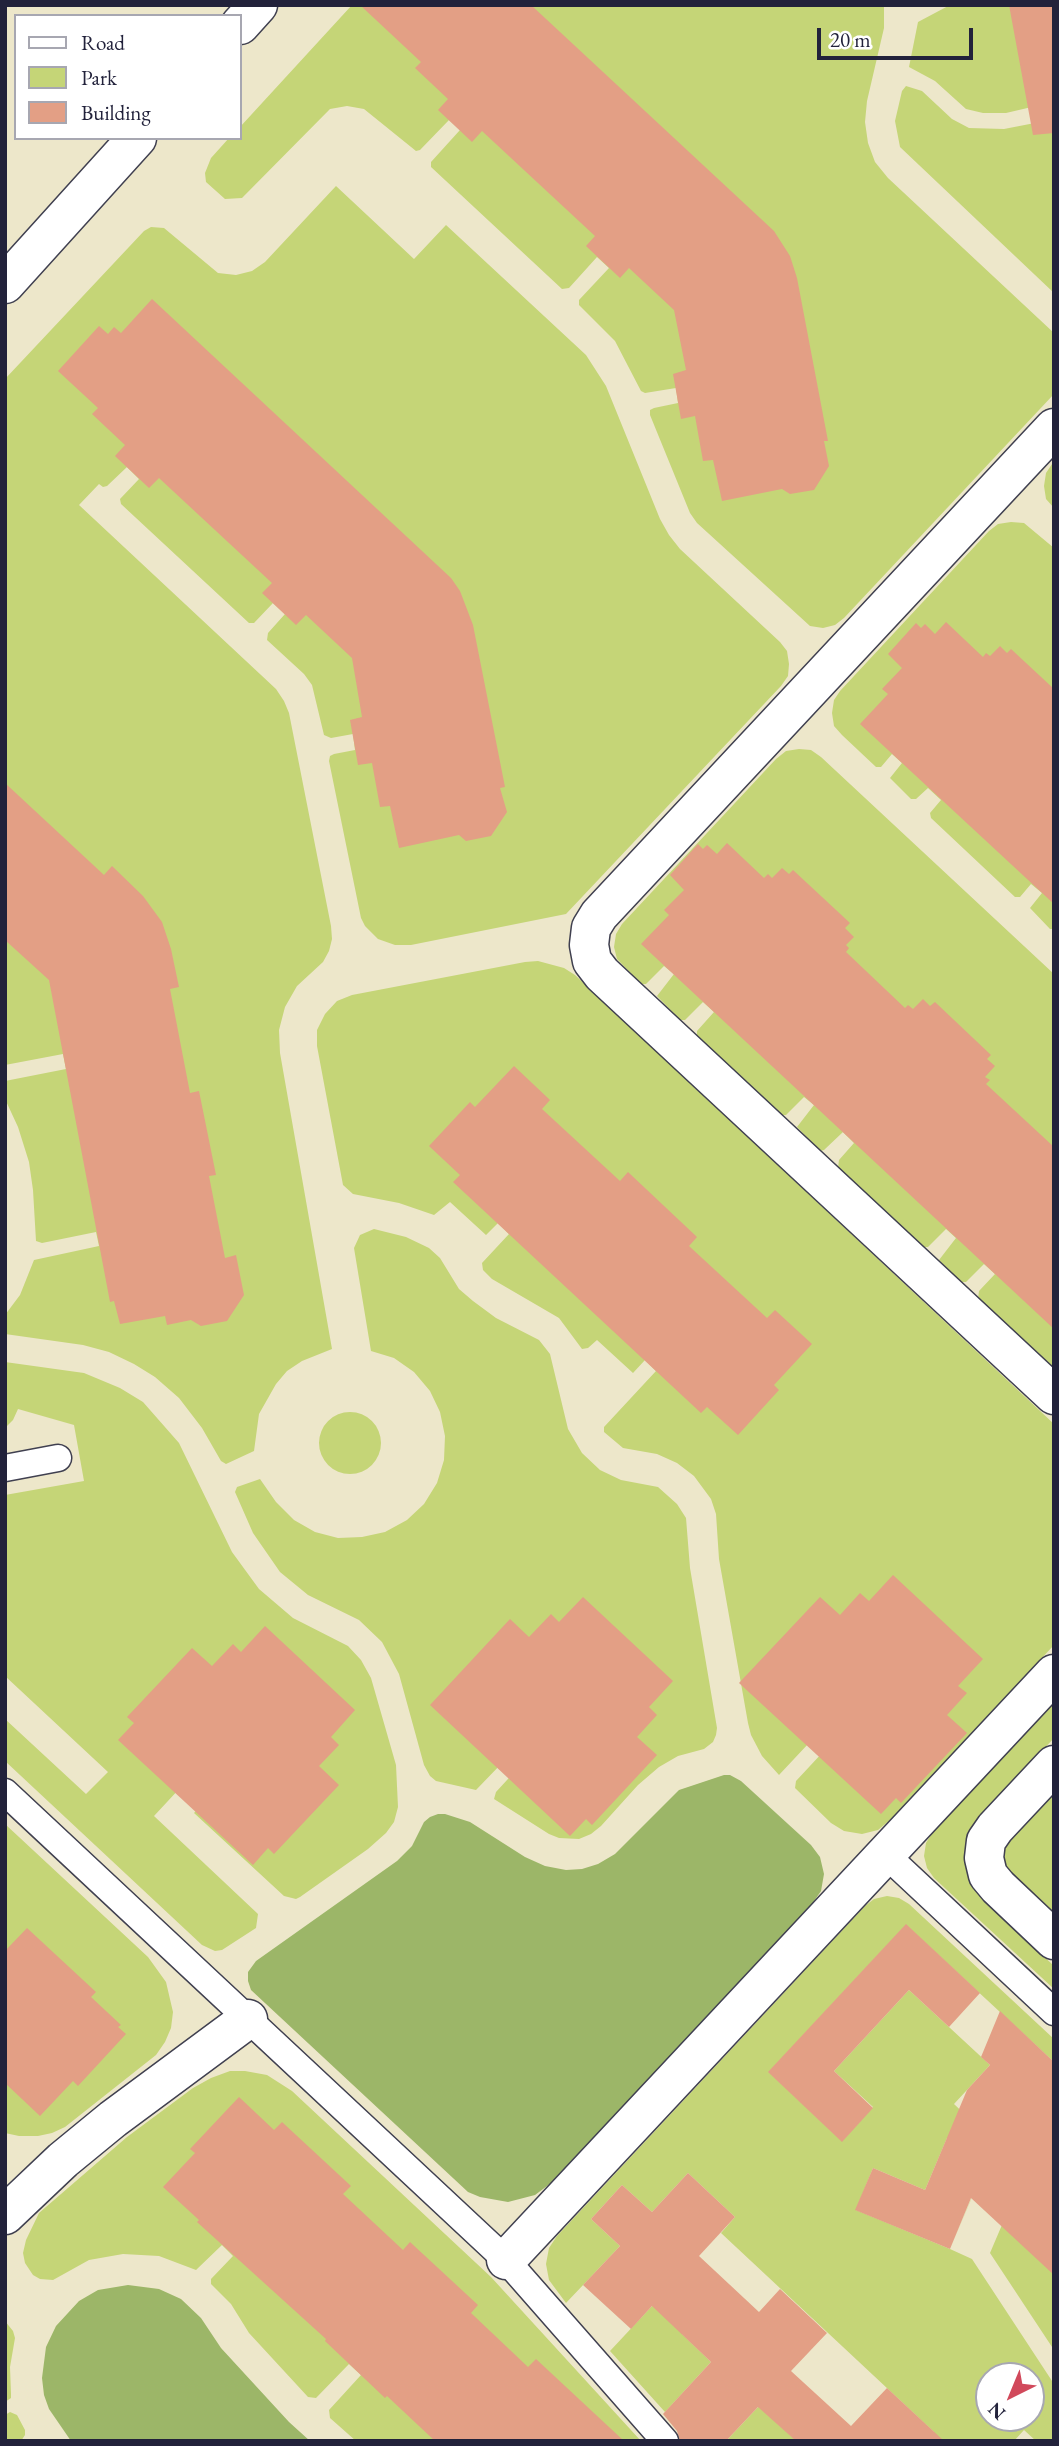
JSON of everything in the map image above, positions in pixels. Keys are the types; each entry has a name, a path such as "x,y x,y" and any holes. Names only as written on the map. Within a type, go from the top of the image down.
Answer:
{"street":[{"path":"242,23 258,5"},
{"path":"5,284 135,140"},
{"path":"1054,428 600,915 591,928 589,945 592,961 602,974 1054,1395"},
{"path":"506,2260 1054,1674"},
{"path":"1054,1765 995,1828 986,1842 984,1858 988,1875 998,1887 1054,1940"},
{"path":"5,2215 44,2177 113,2119 248,2019"}],"lane":[{"path":"5,1468 58,1458"},
{"path":"5,1792 506,2260 665,2441"},
{"path":"885,1854 1054,2012"}],"green space":[{"path":"352,5 884,5 884,28 867,101 865,122 868,143 875,162 888,178 1054,333 1054,394 844,618 835,625 823,628 810,626 697,523 690,513 650,415 650,410 654,408 678,403 676,388 645,393 641,391 615,341 579,305 579,300 609,268 597,257 569,288 562,289 431,167 431,162 460,130 449,120 416,151 364,109 347,106 330,109 242,198 225,199 206,182 205,173 211,158 227,140 242,140 242,125"},
{"path":"950,5 1054,5 1054,293 900,147 895,121 902,91 906,86 922,91 952,119 969,128 1004,129 1040,122 1036,106 1006,113 983,113 966,109 935,81 909,67 918,22"},
{"path":"336,186 414,259 446,225 586,355 606,386 669,535 680,549 780,642 787,651 788,676 566,914 411,945 395,945 378,939 361,918 329,761 334,754 355,750 353,734 331,738 324,735 312,685 304,674 267,640 268,633 285,614 273,603 254,623 249,623 121,504 120,499 139,479 127,467 107,486 99,484 79,505 276,689 284,701 289,713 331,926 329,951 323,962 297,986 285,1007 279,1030 280,1053 332,1349 302,1361 287,1371 276,1384 259,1414 254,1451 226,1464 221,1461 202,1428 179,1398 155,1377 134,1364 109,1352 83,1345 5,1334 5,1315 20,1295 34,1260 99,1246 96,1232 42,1243 36,1241 29,1162 18,1127 5,1099 5,1081 66,1069 63,1054 5,1065 5,379 144,231 151,227 164,228 218,273 236,275 252,271 265,262"},
{"path":"1054,461 1054,508 1046,499 1044,486 1046,473"},
{"path":"1024,523 1054,548 1054,929 1050,929 1030,908 1042,893 1031,884 1020,897 1015,897 931,818 930,813 941,800 928,788 916,799 911,799 890,778 902,763 892,754 881,767 876,767 834,726 832,713 834,700 840,691 989,531 998,524"},
{"path":"811,750 821,757 1054,974 1054,1369 978,1299 979,1291 995,1274 984,1264 966,1282 961,1282 939,1260 956,1238 946,1229 928,1247 923,1247 838,1168 839,1160 854,1143 843,1132 820,1151 797,1127 814,1105 804,1097 786,1115 781,1115 697,1037 697,1031 714,1012 703,1002 685,1020 680,1020 657,996 674,974 664,966 646,984 641,984 617,959 614,947 616,934 622,924 776,759 786,751"},
{"path":"538,961 564,968 575,975 1054,1424 1054,1645 878,1830 862,1834 844,1831 831,1823 795,1788 796,1781 850,1723 838,1712 779,1775 762,1756 748,1723 719,1559 716,1514 711,1499 694,1476 677,1463 657,1454 623,1448 604,1432 604,1427 656,1371 645,1360 633,1373 597,1340 588,1348 582,1349 559,1318 492,1279 483,1270 482,1263 509,1234 498,1223 486,1235 450,1202 434,1215 399,1203 353,1194 343,1185 317,1046 317,1030 325,1014 337,1001 352,995"},
{"path":"374,1229 406,1237 429,1248 440,1258 459,1289 473,1301 496,1318 539,1340 550,1354 568,1429 582,1453 600,1470 621,1480 658,1487 677,1504 686,1518 690,1568 716,1735 713,1742 704,1749 678,1756 659,1767 638,1785 601,1826 579,1839 559,1838 549,1834 494,1799 496,1792 540,1744 530,1734 476,1790 436,1781 430,1776 424,1765 399,1674 382,1642 359,1620 308,1595 280,1572 253,1533 235,1492 237,1487 260,1479 276,1502 294,1520 315,1532 338,1538 362,1537 385,1532 407,1520 424,1504 437,1483 444,1460 445,1436 440,1412 430,1391 414,1372 394,1358 371,1351 354,1248 360,1235"},
{"path":"5,1362 84,1373 120,1388 143,1402 179,1443 232,1552 259,1589 293,1618 348,1646 361,1660 371,1678 396,1765 398,1807 394,1822 368,1849 300,1897 296,1899 284,1896 194,1813 227,1777 207,1759 154,1816 258,1914 256,1928 222,1950 215,1951 202,1945 5,1761 5,1719 86,1794 108,1772 5,1676 5,1495 84,1481 74,1425 18,1409 5,1428"},
{"path":"350,1412 362,1414 372,1421 379,1431 379,1455 372,1465 362,1472 350,1474 338,1472 328,1465 321,1455 319,1443 321,1431 328,1421 338,1414"},
{"path":"1054,1703 1054,1738 982,1815 970,1880 985,1901 1054,1966 1054,1989 934,1878 927,1868 924,1856 926,1843 932,1833"},
{"path":"724,1775 741,1781 811,1845 820,1857 824,1874 821,1891 812,1904 555,2180 535,2195 508,2202 468,2192 251,1990 248,1972 256,1961 397,1861 412,1846 424,1822 430,1817 445,1814 470,1822 525,1857 545,1866 566,1870 582,1869 615,1854 679,1790"},
{"path":"1054,1792 1054,1915 1010,1874 1002,1857 1009,1840"},
{"path":"5,1824 148,1957 166,1982 173,2012 171,2028 156,2055 65,2127 38,2136 5,2133"},
{"path":"887,1896 899,1898 909,1904 1054,2039 1054,2062 906,1925 769,2072 842,2141 873,2107 834,2071 909,1990 990,2065 954,2104 995,2143 950,2249 972,2259 1040,2362 975,2362 975,2432 1022,2432 1014,2441 926,2441 934,2432 721,2233 735,2217 688,2173 652,2212 622,2185 591,2219 620,2246 566,2303 549,2280 546,2264 549,2248 557,2236 874,1899","holes":["947,2138 989,2156 950,2249 856,2210 873,2168 925,2190"]},
{"path":"230,2071 267,2075 292,2091 491,2277 641,2441 356,2441 330,2418 329,2410 361,2375 349,2364 316,2398 308,2397 249,2333 231,2304 211,2284 211,2279 233,2256 222,2245 196,2270 159,2256 123,2254 89,2260 53,2280 40,2279 33,2275 25,2263 23,2253 39,2213 127,2137 193,2088"},
{"path":"1025,2171 1054,2274 1054,2350 990,2253"},
{"path":"128,2285 159,2289 181,2299 201,2318 221,2348 310,2441 71,2441 49,2409 44,2395 42,2378 46,2347 56,2326 79,2301 98,2290"},
{"path":"667,2290 697,2318 682,2334 711,2362 665,2412 610,2351"},
{"path":"5,2321 15,2338 10,2367 11,2398 5,2402"},
{"path":"1045,2370 1054,2384 1054,2441 1036,2441 1026,2432 1045,2432"},
{"path":"759,2406 797,2441 726,2441"},
{"path":"10,2412 17,2415 25,2430 21,2441 5,2441 5,2415"}],"building":[{"path":"360,5 531,5 774,231 790,256 797,278 828,441 824,441 829,466 814,490 790,494 782,489 722,501 713,460 703,461 695,416 681,419 673,374 686,370 674,310 629,268 620,278 586,246 595,236 482,131 472,142 438,110 448,99 415,68 421,62"},
{"path":"1009,5 1054,5 1054,133 1033,135"},
{"path":"152,299 451,578 460,591 473,625 505,787 500,788 507,812 491,836 466,841 459,835 399,848 390,806 380,807 372,763 358,765 350,720 362,717 352,658 306,615 296,625 262,593 272,583 159,478 149,488 115,456 125,445 92,414 98,408 58,371 99,326 108,334 114,327 121,333"},
{"path":"946,622 983,657 986,653 990,656 1000,646 1007,653 1011,649 1054,689 1054,904 860,724 888,694 882,689 902,668 888,654 916,623 921,628 925,624 935,634"},
{"path":"5,783 104,875 112,866 143,896 162,922 179,987 170,989 190,1093 199,1091 216,1175 209,1176 225,1258 236,1255 244,1295 227,1321 201,1326 191,1320 167,1325 165,1316 120,1324 114,1301 110,1302 49,980 5,940"},
{"path":"727,843 764,878 768,874 772,878 782,868 789,874 793,870 850,923 845,928 854,937 846,945 849,948 846,952 905,1008 908,1005 913,1009 923,999 930,1006 935,1002 991,1055 987,1059 995,1066 985,1077 990,1080 986,1084 1054,1147 1054,1329 641,944 669,915 664,910 684,890 670,875 698,844 703,849 707,845 717,854"},
{"path":"514,1066 550,1100 542,1109 620,1181 628,1172 697,1237 689,1246 767,1318 775,1310 812,1344 774,1385 779,1390 738,1435 707,1407 701,1413 453,1182 460,1175 429,1146 470,1102 475,1107"},
{"path":"893,1575 983,1659 958,1686 967,1693 947,1715 967,1733 901,1803 896,1798 881,1814 739,1683 820,1597 840,1615 860,1593 869,1601"},
{"path":"583,1597 673,1681 649,1707 657,1715 637,1737 657,1755 592,1825 586,1819 570,1836 430,1705 510,1619 529,1637 551,1614 559,1622"},
{"path":"265,1626 355,1710 331,1737 339,1745 319,1766 339,1785 274,1854 268,1848 253,1865 118,1740 134,1723 127,1717 192,1648 212,1666 233,1644 241,1652"},
{"path":"906,1924 980,1993 949,2027 909,1990 834,2071 873,2108 842,2142 768,2072"},
{"path":"27,1928 96,1992 91,1997 121,2025 118,2027 126,2034 78,2086 73,2081 40,2116 5,2083 5,1951"},
{"path":"1000,2011 1054,2062 1054,2275 971,2198 950,2249 855,2210 873,2168 925,2190 967,2090 990,2065 981,2057"},
{"path":"239,2097 274,2130 282,2122 351,2186 343,2194 403,2250 410,2242 478,2305 471,2313 528,2367 536,2359 624,2441 435,2441 387,2396 385,2398 325,2341 326,2339 197,2222 199,2220 163,2187 195,2153 190,2149"},
{"path":"688,2173 735,2217 699,2256 759,2312 780,2289 827,2333 791,2371 851,2426 887,2388 944,2441 796,2441 758,2407 726,2441 680,2441 677,2431 663,2414 711,2362 652,2306 631,2329 583,2285 620,2246 591,2219 622,2185 652,2212"}]}
